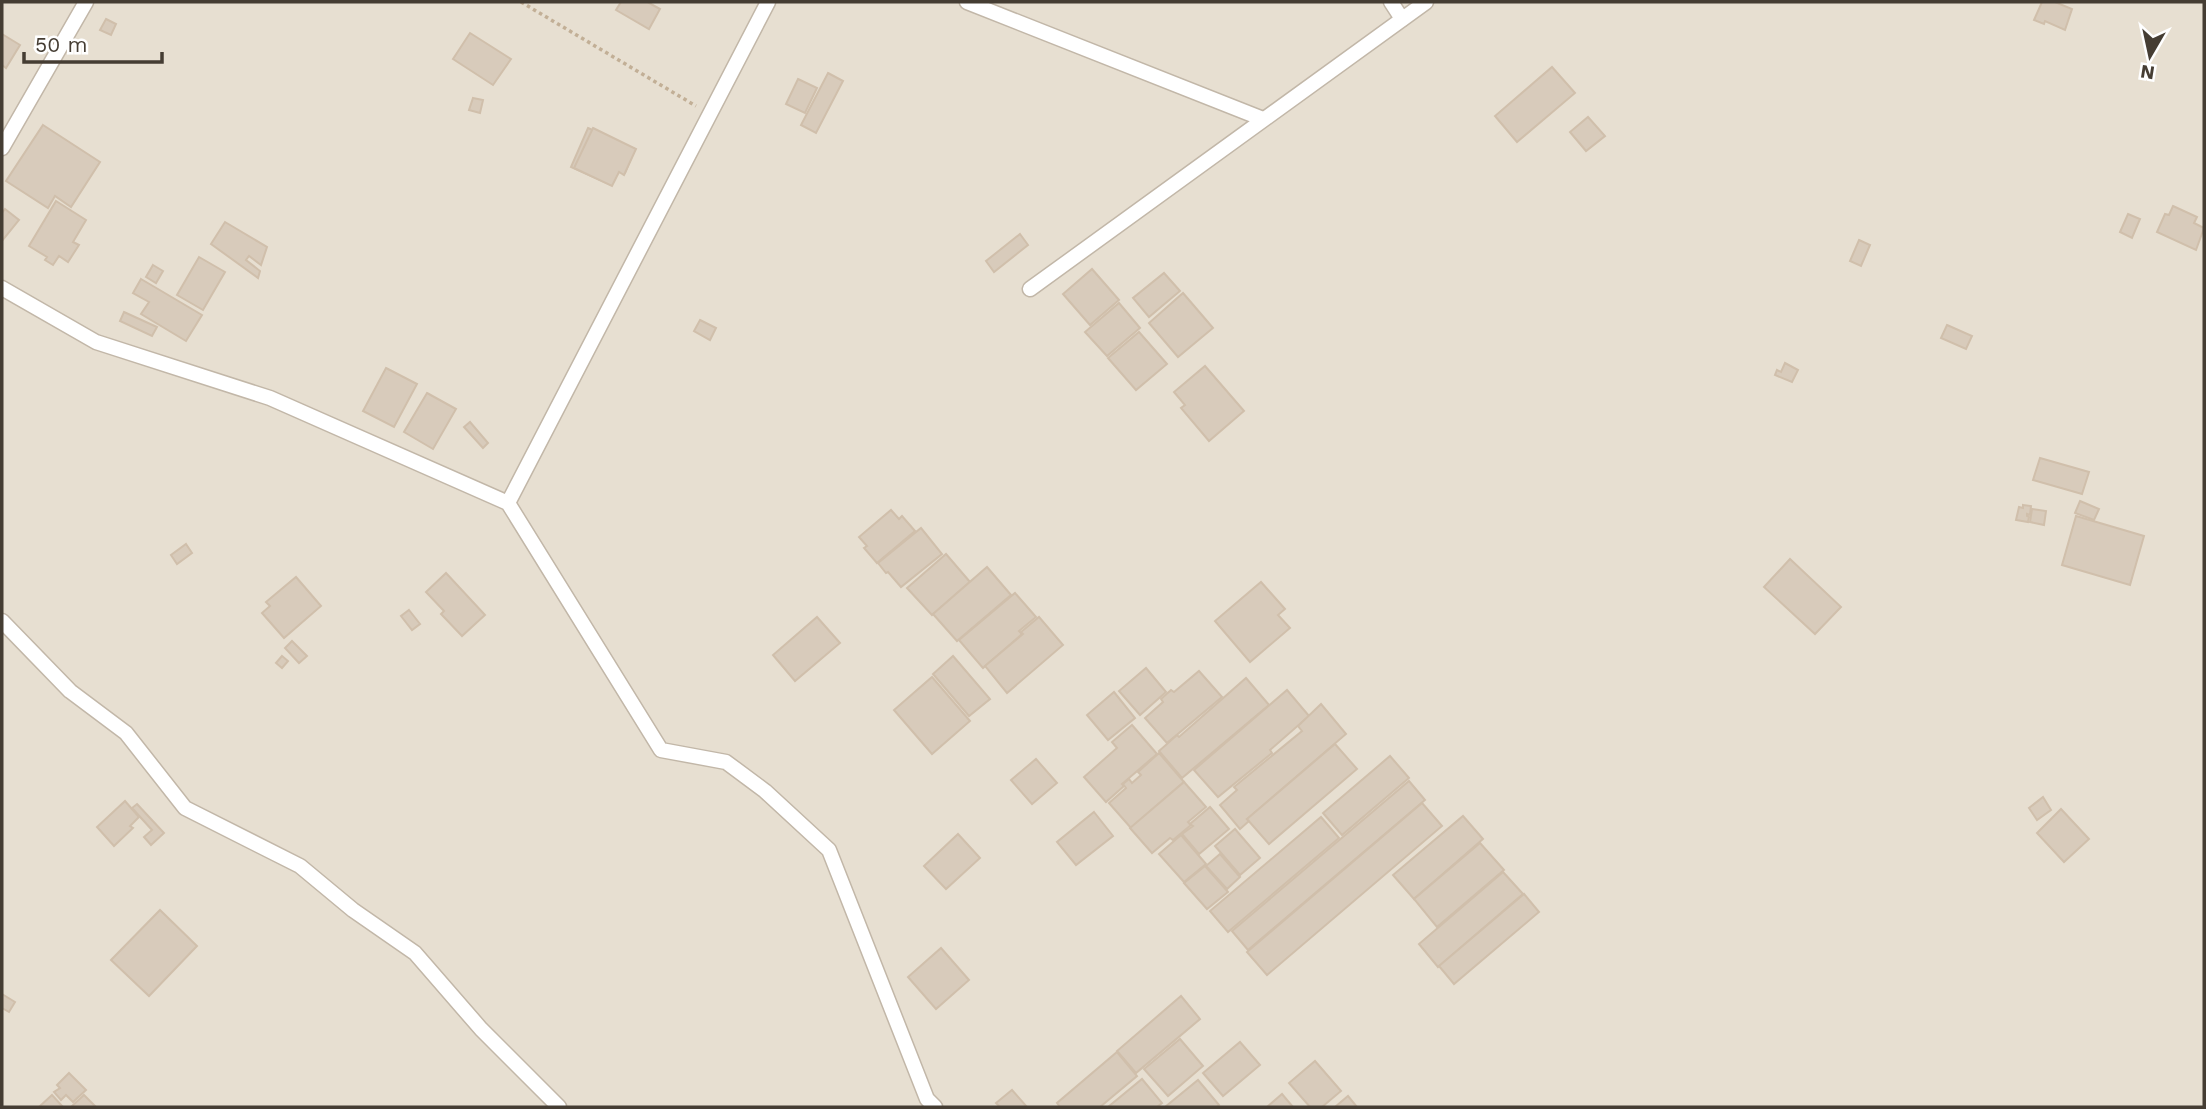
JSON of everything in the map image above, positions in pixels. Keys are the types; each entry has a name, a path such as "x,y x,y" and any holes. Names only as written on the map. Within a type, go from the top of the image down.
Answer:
{"street":[{"path":"2,148 86,2"},
{"path":"508,503 768,2"},
{"path":"967,2 1263,119"},
{"path":"1391,2 1402,19"},
{"path":"1030,289 1426,2"},
{"path":"2,288 96,342 270,398 508,503 661,750 726,762 765,791 829,850 927,1099 935,1107"},
{"path":"2,621 70,691 126,733 184,808 300,866 353,910 415,953 481,1029 559,1107"}],"path":[{"path":"521,2 709,114"}],"shaded area":[{"path":"2,2 2204,2 2204,1107 2,1107"}],"building":[{"path":"621,2 650,2 660,9 649,29 616,10"},
{"path":"2042,2 2055,2 2072,9 2065,30 2045,21 2044,24 2034,20"},
{"path":"106,19 116,24 111,35 100,30"},
{"path":"470,33 511,59 493,85 453,59"},
{"path":"2,34 20,45 6,68 2,65"},
{"path":"1552,67 1575,93 1517,142 1495,116"},
{"path":"828,73 843,81 816,133 801,125"},
{"path":"798,79 817,88 805,113 786,104"},
{"path":"473,98 483,100 480,113 469,110"},
{"path":"1588,117 1605,136 1586,151 1570,132"},
{"path":"43,125 100,162 71,207 55,196 48,208 6,181"},
{"path":"588,128 635,149 625,173 618,170 611,185 571,167"},
{"path":"593,128 636,149 624,175 619,172 612,186 574,168"},
{"path":"56,201 86,220 73,242 79,245 68,262 59,256 53,265 45,260 47,257 29,246"},
{"path":"2173,206 2197,217 2194,223 2204,228 2196,250 2157,232 2165,214 2169,215"},
{"path":"5,209 19,220 2,241 2,213"},
{"path":"2128,214 2140,219 2132,238 2120,232"},
{"path":"225,222 267,247 261,265 249,256 246,260 260,271 258,278 211,244"},
{"path":"1020,234 1028,245 994,272 986,261"},
{"path":"1859,240 1870,245 1861,266 1850,261"},
{"path":"199,257 225,272 203,310 177,295"},
{"path":"153,265 163,271 156,283 146,277"},
{"path":"1092,269 1119,300 1090,325 1063,294"},
{"path":"1164,273 1180,291 1149,317 1133,298"},
{"path":"141,279 202,315 186,341 141,314 149,302 133,293"},
{"path":"1183,293 1213,328 1178,357 1149,323"},
{"path":"1119,303 1140,328 1107,356 1085,332"},
{"path":"124,312 157,327 152,336 120,321"},
{"path":"700,320 716,328 710,340 694,331"},
{"path":"1947,325 1972,336 1966,349 1941,338"},
{"path":"1139,332 1167,364 1136,390 1108,358"},
{"path":"1785,363 1798,370 1792,382 1775,375 1777,370 1781,372"},
{"path":"1205,366 1244,411 1209,441 1181,408 1185,405 1174,392"},
{"path":"386,368 417,384 394,427 363,411"},
{"path":"427,393 456,409 433,449 404,432"},
{"path":"470,422 488,443 483,448 464,427"},
{"path":"2040,458 2089,472 2082,494 2033,480"},
{"path":"2080,501 2099,509 2094,520 2075,513"},
{"path":"2023,505 2031,506 2030,515 2027,514 2028,522 2016,520 2019,507 2023,508"},
{"path":"2032,509 2046,511 2044,525 2030,522"},
{"path":"891,510 899,519 902,516 915,531 877,563 864,548 867,546 859,537"},
{"path":"2076,516 2144,536 2130,585 2062,565"},
{"path":"921,528 942,554 901,587 878,563"},
{"path":"186,544 192,553 177,564 171,555"},
{"path":"946,554 970,582 932,615 907,588"},
{"path":"1790,559 1841,607 1815,634 1764,587"},
{"path":"987,567 1011,595 957,641 933,614"},
{"path":"446,573 485,615 462,636 441,614 444,611 426,592"},
{"path":"296,577 321,606 284,638 262,613 270,606 266,602"},
{"path":"1261,582 1285,609 1278,615 1290,628 1250,662 1215,621"},
{"path":"1015,593 1036,617 1019,631 1022,634 983,668 959,640"},
{"path":"409,610 420,624 412,630 401,616"},
{"path":"817,617 840,643 795,681 773,655"},
{"path":"1039,617 1063,645 1007,693 985,666"},
{"path":"292,641 307,656 299,663 285,648"},
{"path":"282,656 288,661 282,668 276,663"},
{"path":"953,656 990,699 969,716 933,674"},
{"path":"1146,668 1166,692 1140,715 1119,691"},
{"path":"1199,671 1222,697 1167,743 1145,718 1163,702 1161,699 1171,690 1174,692"},
{"path":"932,677 970,721 932,754 894,710"},
{"path":"1246,678 1269,705 1182,778 1159,751 1177,735 1179,737"},
{"path":"1287,690 1309,716 1270,750 1272,753 1218,797 1194,770"},
{"path":"1114,692 1135,718 1108,740 1087,715"},
{"path":"1321,704 1346,734 1247,819 1249,821 1240,829 1220,805 1237,790 1234,787 1302,731 1298,726"},
{"path":"1132,725 1157,754 1122,784 1124,786 1106,802 1084,777 1117,748 1112,742"},
{"path":"1335,744 1357,769 1269,844 1247,819"},
{"path":"1159,753 1184,782 1131,828 1109,803 1126,788 1123,784 1129,779 1132,783 1141,775 1138,772"},
{"path":"1390,756 1409,778 1342,835 1323,813"},
{"path":"1036,759 1057,783 1032,804 1011,780"},
{"path":"1409,781 1425,800 1248,950 1232,931"},
{"path":"1184,782 1206,807 1188,822 1191,825 1152,853 1130,828"},
{"path":"2043,797 2051,810 2037,820 2029,808"},
{"path":"125,801 139,817 130,826 133,828 114,846 97,827"},
{"path":"1422,803 1442,826 1267,975 1247,952"},
{"path":"137,804 164,833 151,845 144,837 152,830 132,808"},
{"path":"1210,807 1229,829 1199,854 1182,834"},
{"path":"2061,809 2089,839 2064,862 2037,833"},
{"path":"1094,812 1113,836 1076,865 1057,842"},
{"path":"1463,816 1483,839 1414,899 1393,875"},
{"path":"1321,817 1339,838 1228,932 1210,911"},
{"path":"1235,829 1260,858 1240,875 1215,846"},
{"path":"958,834 980,858 946,889 924,866"},
{"path":"1181,835 1206,864 1184,882 1159,854"},
{"path":"1480,843 1504,870 1437,927 1414,899"},
{"path":"1220,854 1240,877 1227,889 1206,866"},
{"path":"1205,866 1228,892 1207,909 1184,883"},
{"path":"1503,872 1523,894 1438,967 1419,944"},
{"path":"1524,894 1539,912 1454,984 1439,966"},
{"path":"160,910 197,946 149,996 111,960"},
{"path":"941,948 969,980 936,1009 908,977"},
{"path":"2,994 15,1002 9,1012 2,1008"},
{"path":"1181,996 1200,1019 1136,1073 1117,1051"},
{"path":"1180,1039 1203,1066 1168,1096 1144,1069"},
{"path":"1240,1042 1260,1065 1223,1096 1203,1073"},
{"path":"1117,1052 1137,1076 1100,1107 1060,1107 1057,1103"},
{"path":"1315,1061 1341,1091 1322,1107 1310,1107 1289,1083"},
{"path":"69,1073 86,1090 73,1102 66,1095 61,1100 54,1092 60,1088 57,1085"},
{"path":"1142,1079 1162,1103 1157,1107 1108,1107"},
{"path":"1198,1080 1219,1105 1217,1107 1165,1107"},
{"path":"1012,1090 1027,1107 1000,1107 996,1103"},
{"path":"1282,1094 1293,1107 1267,1107"},
{"path":"52,1095 63,1107 39,1107"},
{"path":"84,1095 96,1107 71,1107"},
{"path":"1348,1096 1357,1107 1335,1107"}]}
